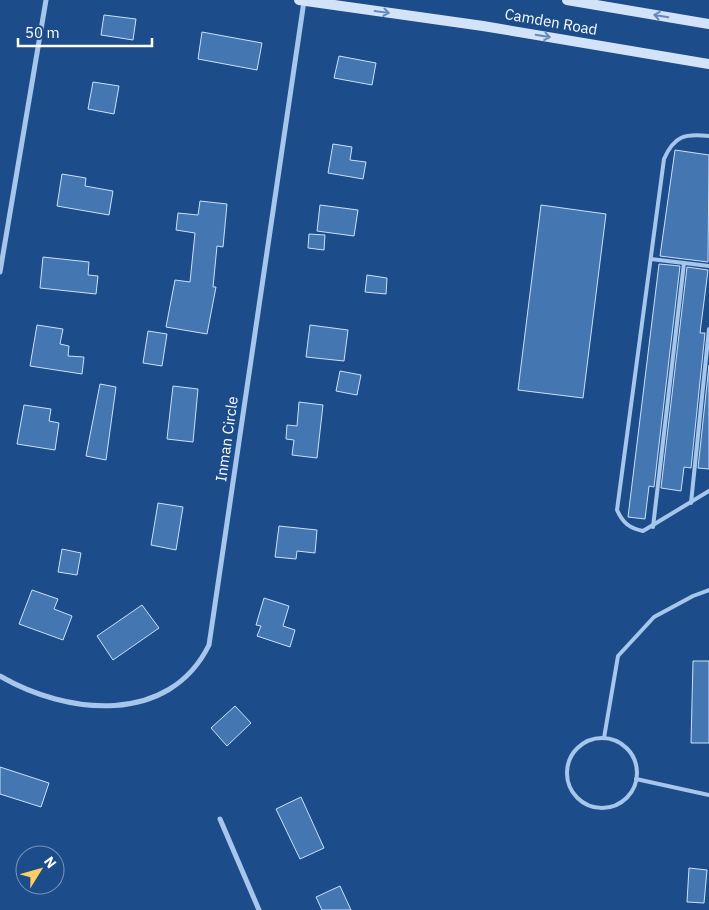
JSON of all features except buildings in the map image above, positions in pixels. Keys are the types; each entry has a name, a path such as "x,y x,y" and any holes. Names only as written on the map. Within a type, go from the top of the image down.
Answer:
{"main road":[{"name":"Camden Road","path":"301,0 483,26 709,64"},
{"name":"Camden Road","path":"567,0 709,24"}],"street":[{"path":"0,272 46,0"},
{"name":"Inman Circle","path":"0,676 17,686 48,698 72,703 119,706 148,700 169,690 202,659 209,645 301,0"},
{"path":"220,819 259,910"}],"lane":[{"path":"709,136 682,136 670,145 664,158 617,510 622,521 631,529 643,531 653,527 709,491"},
{"path":"651,259 709,266"},
{"path":"653,527 684,263"},
{"path":"690,503 709,328"},
{"path":"604,738 618,656 654,617 693,596 709,590"},
{"path":"604,738 614,740 629,751 634,760 636,779 633,790 616,805 604,808 593,807 582,802 574,794 567,779 568,762 582,743 592,739 604,738"},
{"path":"636,779 709,795"}]}
